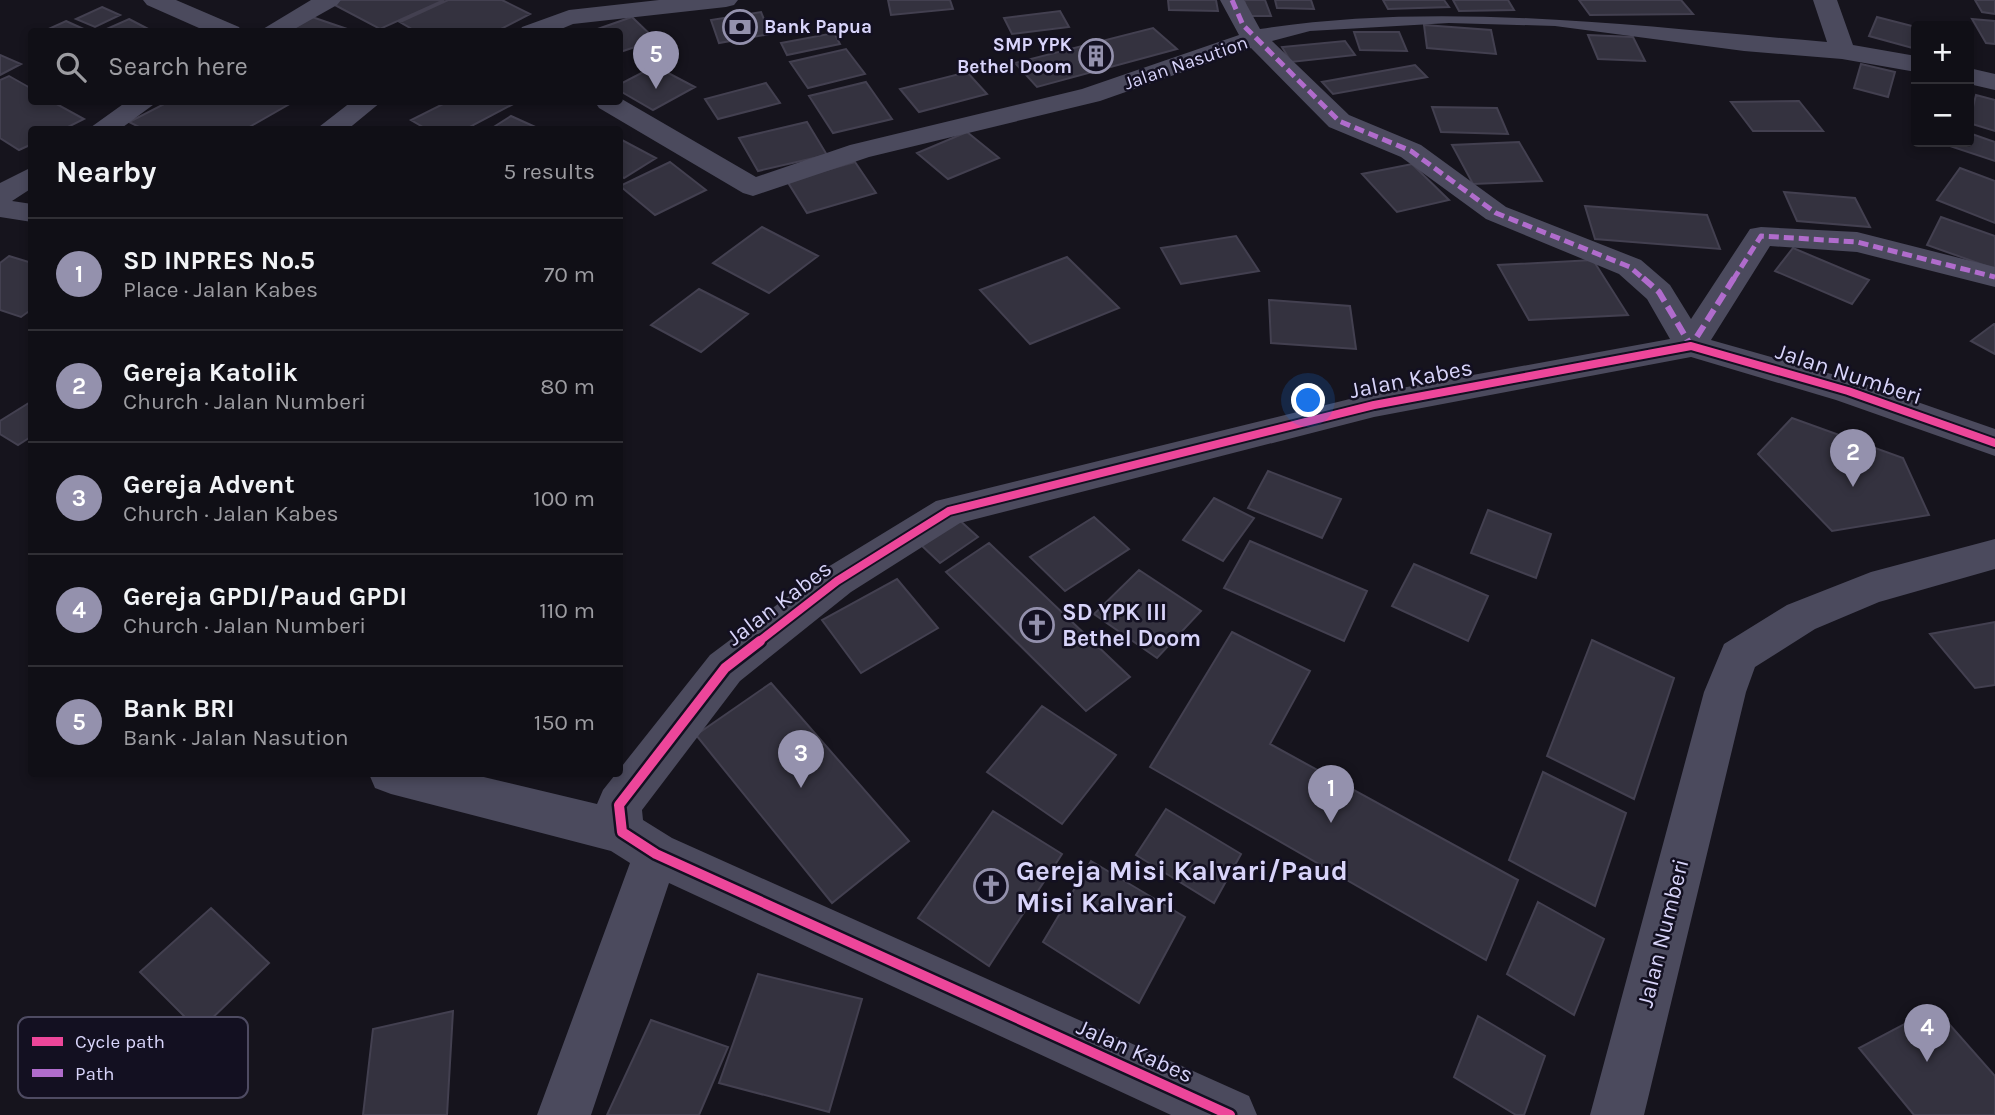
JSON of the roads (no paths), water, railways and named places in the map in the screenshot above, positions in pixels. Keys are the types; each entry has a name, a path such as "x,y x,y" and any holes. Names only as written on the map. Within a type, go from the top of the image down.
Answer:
{"street":[{"path":"155,0 221,28"},
{"path":"277,28 329,0"},
{"path":"541,0 563,19"},
{"path":"541,28 563,19 726,0"},
{"path":"1232,0 1241,21 1255,38 1310,24 1449,16 1555,19 1744,43 1842,51 1911,63"},
{"path":"1825,0 1842,51"},
{"name":"Jalan Nasution","path":"613,105 753,187 860,151 1091,95 1255,38 1339,121 1410,151 1496,213 1630,267 1659,292 1691,346"},
{"path":"1974,77 1995,82"},
{"path":"106,126 139,105"},
{"path":"334,126 364,105"},
{"path":"0,196 28,178"},
{"path":"0,208 28,212"},
{"path":"1691,346 1760,236 1857,242 1995,276"},
{"name":"Jalan Numberi","path":"1691,346 1848,391 1995,443"},
{"name":"Jalan Kabes","path":"639,843 619,806 725,668 837,581 949,511 1374,405 1691,346"},
{"name":"Jalan Numberi","path":"1617,1115 1725,692 1739,656 1801,617 1871,587 1995,554"},
{"name":"Jalan Kabes","path":"402,777 639,843 1230,1115"},
{"path":"564,1115 639,843"}],"place":[{"name":"Bank Papua","path":"740,27"},
{"name":"SMP YPK Bethel Doom","path":"1096,56"},
{"name":"Bank BRI","path":"656,89"},
{"name":"Gereja Katolik","path":"1853,487"},
{"name":"SD YPK III Bethel Doom","path":"1037,625"},
{"name":"Gereja Advent","path":"801,788"},
{"name":"SD INPRES No.5","path":"1331,823"},
{"name":"Gereja Misi Kalvari/Paud Misi Kalvari","path":"991,886"},
{"name":"Gereja GPDI/Paud GPDI","path":"1927,1062"}]}
